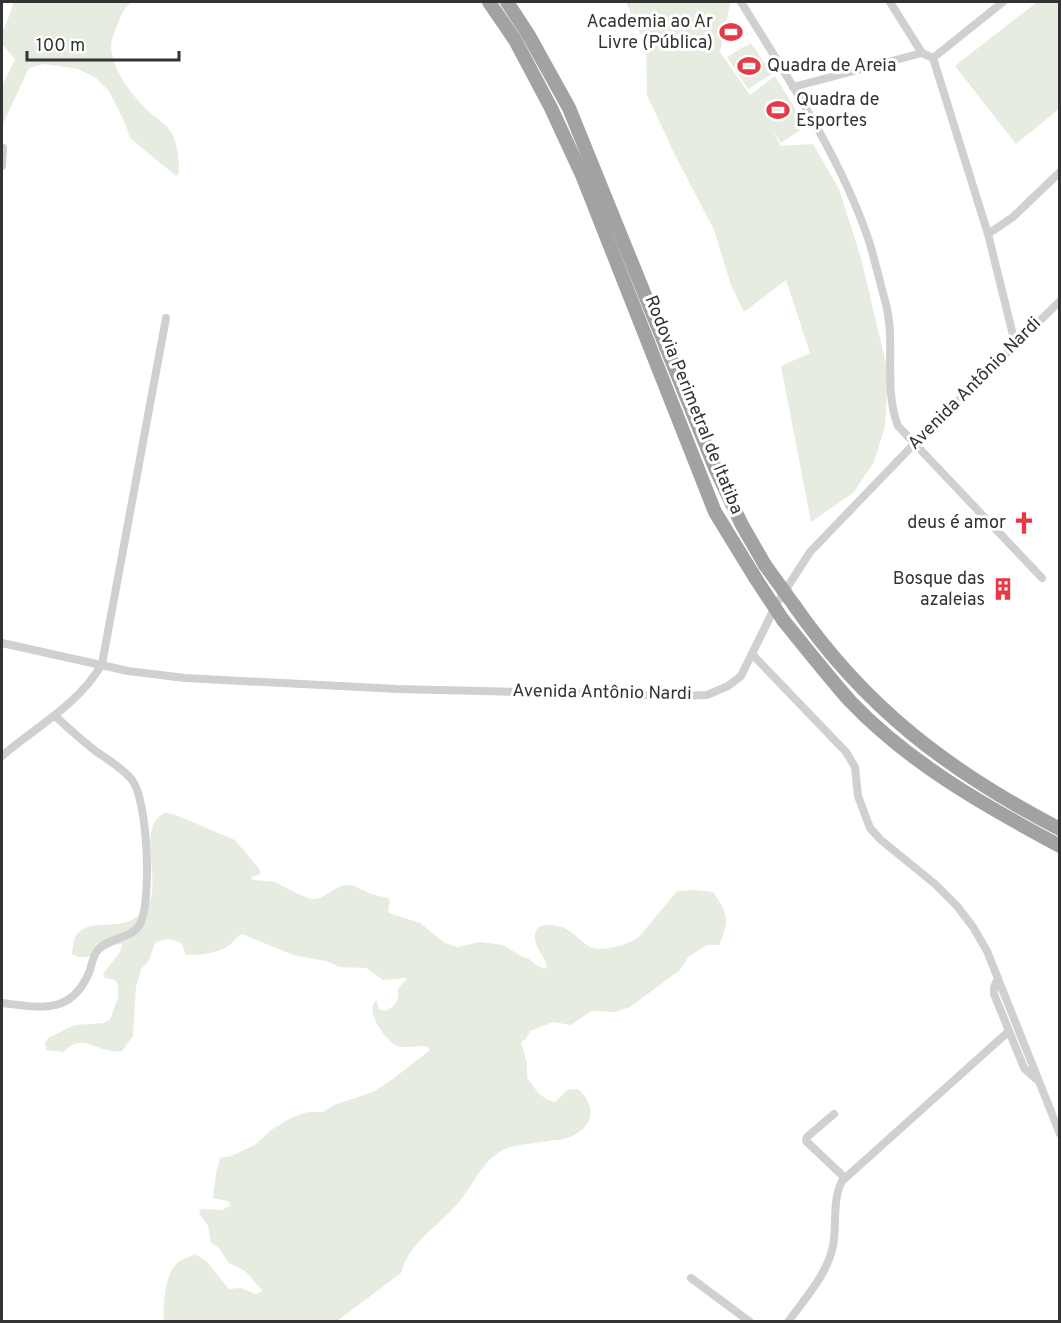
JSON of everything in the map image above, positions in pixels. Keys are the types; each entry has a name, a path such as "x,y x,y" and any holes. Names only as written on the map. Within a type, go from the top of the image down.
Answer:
{"highway":[{"name":"Rodovia Perimetral de Itatiba","path":"489,2 520,50 551,108 582,175 715,512 783,620 851,701 891,738 965,793 995,812 1059,846"},
{"name":"Rodovia Perimetral de Itatiba","path":"507,2 528,34 569,108 716,470 742,525 765,566 817,638 867,695 893,719 969,777 1059,829"}],"street":[{"path":"741,2 793,87 838,169 868,238 890,322 892,410 898,426 1042,578"},
{"path":"890,2 922,53 933,58 988,234 1015,343"},
{"path":"933,58 1003,2"},
{"path":"793,87 922,53"},
{"path":"2,166 3,148"},
{"path":"988,234 1013,217 1059,172"},
{"name":"Avenida Antônio Nardi","path":"2,643 128,671 196,679 397,689 676,696 707,694 728,686 741,676 776,605 810,552 914,444 1059,301"},
{"path":"2,756 81,694 102,664 166,318"},
{"path":"752,654 846,752 855,766 858,796 870,828 881,840 935,884 974,927 987,951 1059,1134"},
{"path":"2,1003 43,1008 56,1006 69,998 82,986 90,973 97,951 105,944 129,934 139,925 144,914 147,877 144,816 140,793 133,781 120,769 55,716"},
{"path":"998,978 994,994 1024,1068 1036,1079"},
{"path":"788,1322 816,1283 830,1258 834,1239 837,1195 845,1178 1009,1031"},
{"path":"834,1114 807,1137 806,1141 845,1178"},
{"path":"691,1278 750,1322"}],"shaded area":[{"path":"14,2 131,2 125,9 114,34 111,44 112,55 118,72 133,94 171,131 178,154 179,173 176,176 130,138 109,91 96,78 78,69 44,64 29,68 2,126 2,86 15,59 2,44 2,30"},
{"path":"626,2 729,2 720,52 750,95 775,76 806,126 781,143 772,130 781,146 813,144 839,189 861,258 888,372 885,426 874,462 853,493 811,522 781,366 810,353 786,280 744,312 731,285 714,230 647,95 646,45"},
{"path":"1037,2 1059,2 1059,109 1016,144 955,66"},
{"name":"Quadra de Areia","path":"751,43 772,74 748,89 727,57"},
{"path":"165,813 173,814 235,840 260,870 260,874 251,877 253,880 275,882 312,899 320,898 341,886 352,885 371,894 388,898 389,913 420,923 445,943 458,947 480,942 503,945 544,969 547,967 546,963 535,937 541,926 555,925 564,928 590,947 602,949 615,947 639,937 677,891 713,892 726,917 725,929 719,945 707,945 688,957 680,970 630,1007 615,1012 591,1011 571,1025 553,1022 530,1031 526,1039 521,1042 527,1063 527,1078 539,1094 555,1102 567,1090 578,1089 588,1102 589,1121 580,1132 565,1139 514,1146 495,1155 483,1167 459,1202 418,1243 405,1262 401,1273 337,1321 164,1321 164,1299 170,1274 178,1262 195,1254 206,1261 229,1289 241,1288 255,1294 263,1291 245,1271 229,1263 219,1248 211,1243 208,1226 199,1213 201,1209 222,1210 231,1205 228,1201 213,1198 220,1158 231,1156 255,1145 271,1130 293,1117 308,1112 323,1112 334,1105 373,1092 430,1050 424,1046 395,1045 381,1031 374,1018 375,1001 379,1009 386,1011 389,1009 396,1002 398,989 407,978 383,980 366,968 340,967 326,961 293,955 242,934 223,949 202,954 186,955 182,944 172,940 155,943 149,960 141,969 136,987 133,1036 122,1051 105,1050 84,1043 71,1046 64,1052 46,1050 45,1043 48,1038 75,1025 104,1023 110,1019 118,998 118,984 115,980 105,978 103,974 120,952 122,944 91,956 78,957 72,954 74,942 77,934 85,928 125,922 140,914 148,905 152,893 150,841 152,829 156,820"}],"place":[{"name":"Academia ao Ar Livre (Pública)","path":"731,32"},
{"name":"Quadra de Areia","path":"749,66"},
{"name":"Quadra de Esportes","path":"778,110"},
{"name":"deus é amor","path":"1024,523"},
{"name":"Bosque das azaleias","path":"1003,589"}]}
